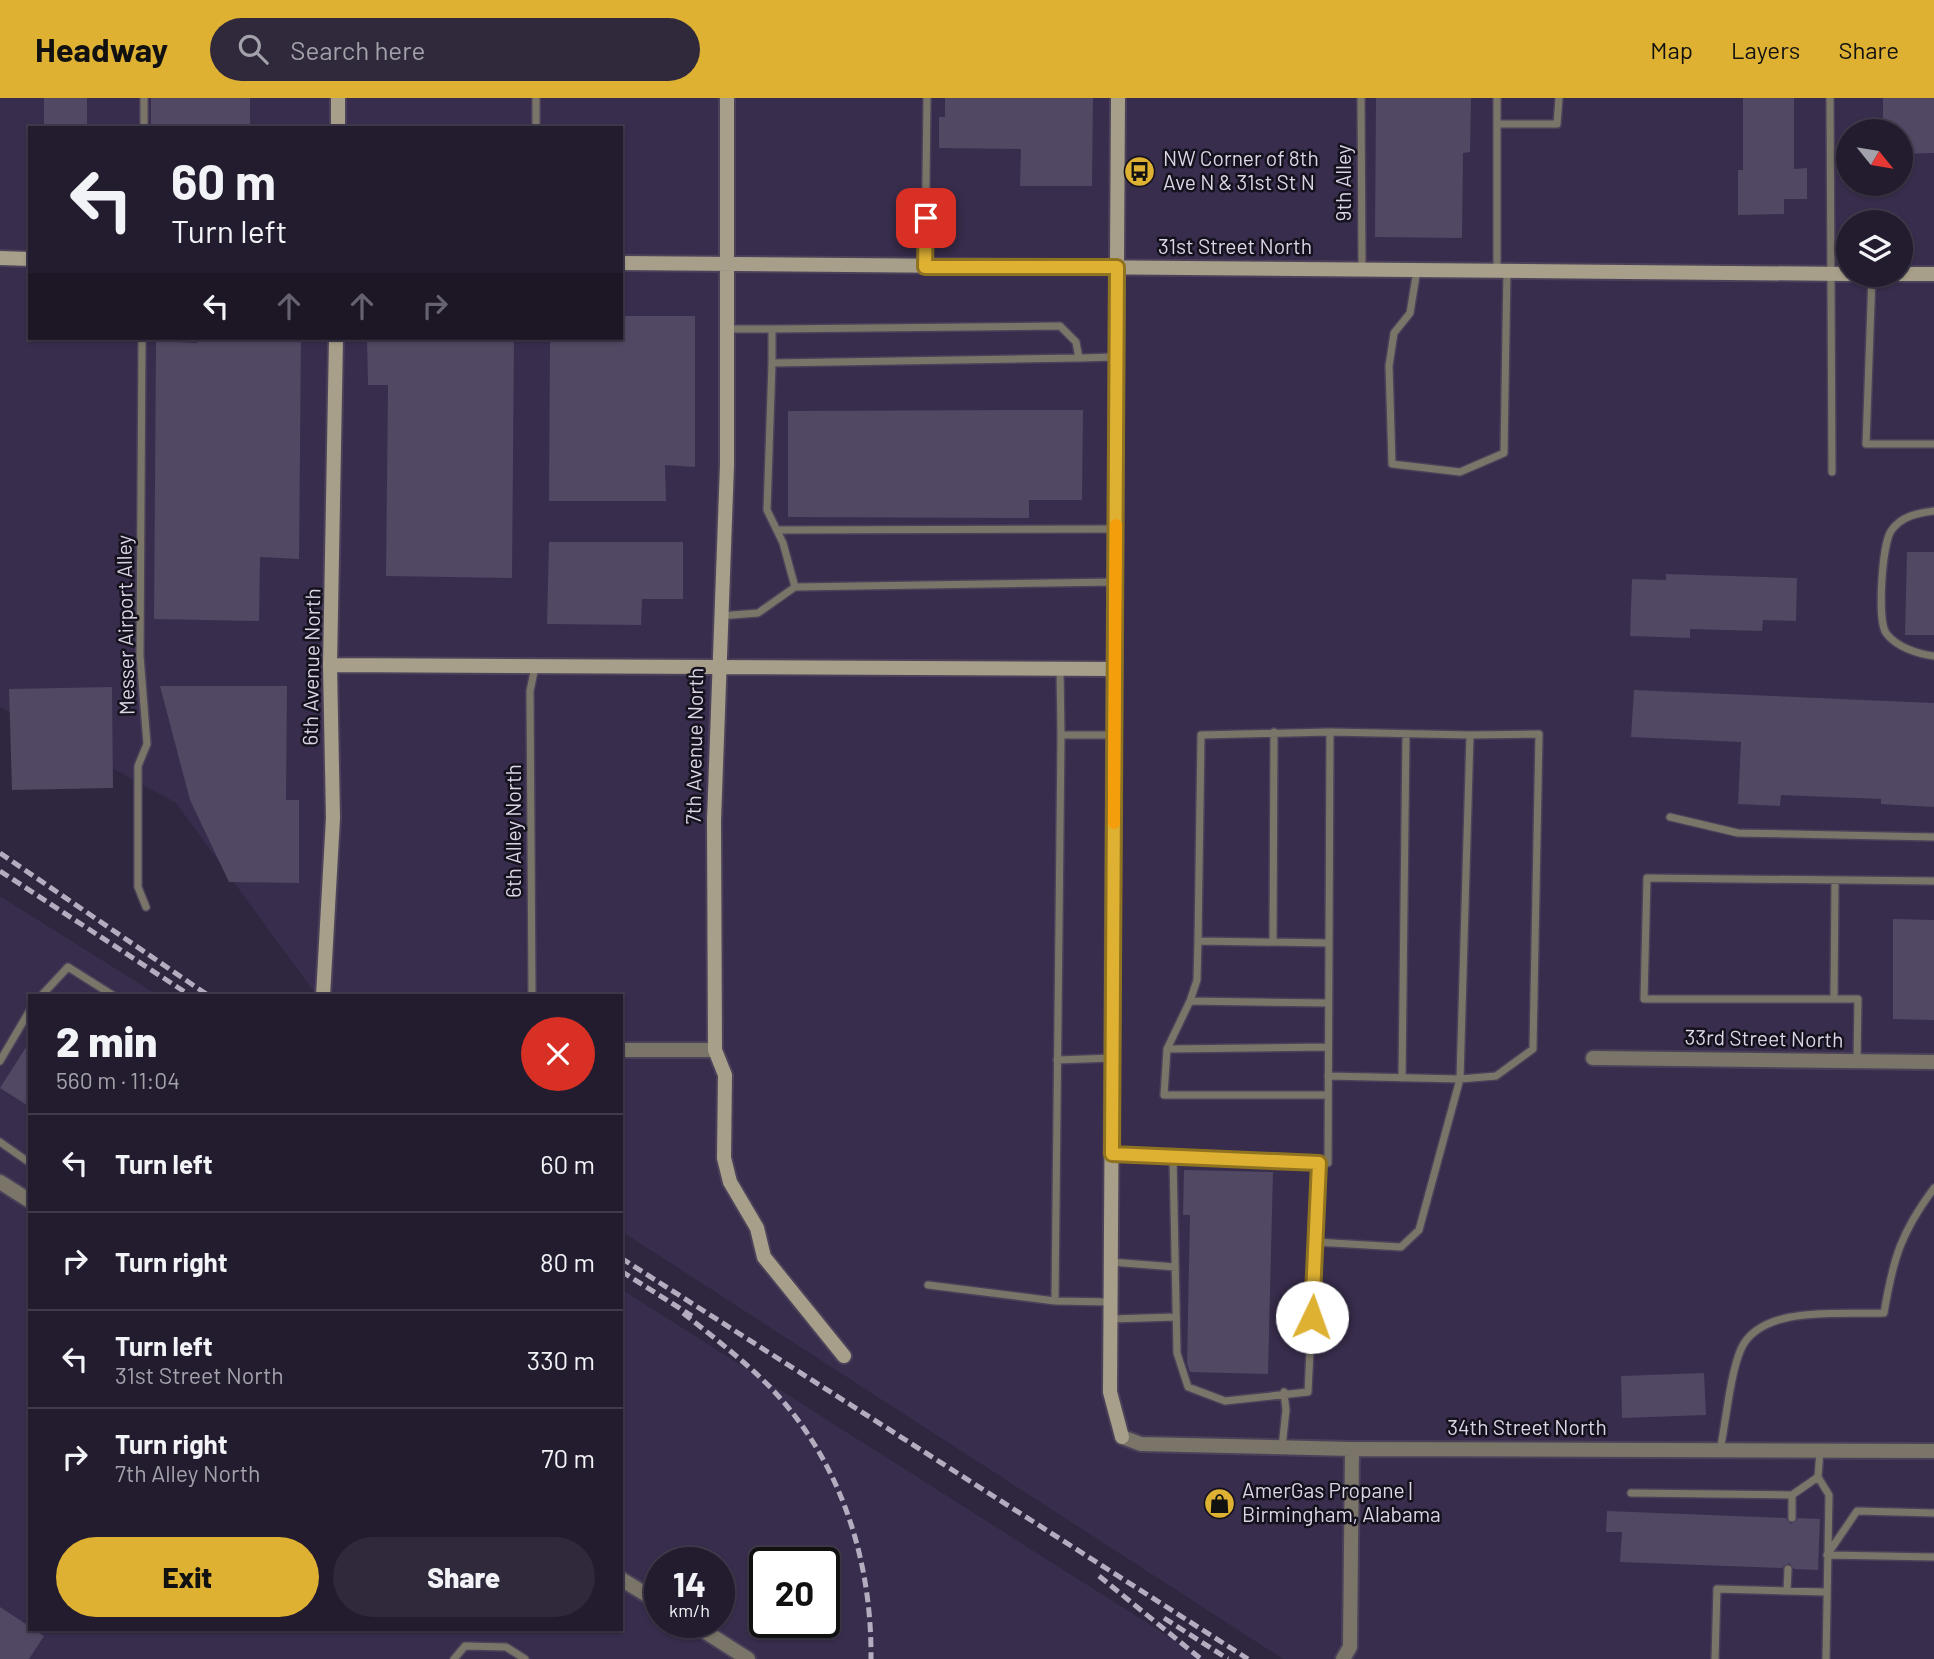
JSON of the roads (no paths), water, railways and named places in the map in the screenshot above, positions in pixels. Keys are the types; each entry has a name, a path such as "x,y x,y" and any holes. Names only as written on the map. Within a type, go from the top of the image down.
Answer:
{"street":[{"path":"338,98 338,126"},
{"name":"7th Avenue North","path":"727,98 727,465 714,820 715,1050 725,1075 724,1158 730,1182 757,1228 764,1257 844,1356"},
{"path":"1111,1319 1118,98"},
{"path":"0,258 28,259"},
{"name":"31st Street North","path":"623,263 1836,274"},
{"path":"1913,274 1934,274"},
{"name":"6th Avenue North","path":"323,994 333,818 330,666 334,623 336,340"},
{"path":"330,666 1115,669"},
{"path":"623,1050 715,1050"},
{"name":"33rd Street North","path":"1593,1058 1934,1062"},
{"path":"0,1182 28,1200"},
{"name":"34th Street North","path":"1111,1319 1110,1392 1122,1437 1141,1444 1352,1448 1934,1451"},
{"path":"1343,1659 1350,1647 1352,1448"},
{"path":"623,1580 644,1593"},
{"path":"715,1638 748,1659"}],"lane":[{"path":"144,98 144,126"},
{"path":"536,98 536,126"},
{"path":"925,267 927,98"},
{"name":"9th Alley","path":"1362,98 1362,269"},
{"path":"1417,269 1410,313 1394,333 1389,366 1392,464 1460,472 1504,453 1497,98"},
{"path":"1498,124 1557,124 1559,98"},
{"path":"1830,98 1837,210"},
{"path":"1832,472 1840,287"},
{"path":"1871,287 1866,444 1934,444"},
{"path":"727,330 1060,326 1076,342 1079,358"},
{"path":"772,329 767,510 777,530 795,587"},
{"name":"Messer Airport Alley","path":"142,340 140,656 147,744 138,766 138,887 146,907"},
{"path":"772,363 1116,357"},
{"path":"1934,511 1904,519 1891,532 1884,550 1882,611 1884,630 1892,640 1919,654 1934,656"},
{"path":"777,530 1116,528"},
{"path":"720,616 758,613 795,587 1116,582"},
{"name":"6th Alley North","path":"532,994 530,691 536,667"},
{"path":"1055,1301 1060,669"},
{"path":"1273,942 1274,732"},
{"path":"1328,1076 1460,1079 1496,1076 1533,1049 1539,734 1274,732 1201,735 1197,980 1167,1049 1164,1095 1328,1095"},
{"path":"1112,1154 1328,1163 1330,732"},
{"path":"1402,1078 1406,734"},
{"path":"1061,735 1115,735"},
{"path":"1315,1242 1401,1247 1419,1230 1460,1079 1470,735"},
{"path":"1670,817 1738,834 1934,837"},
{"path":"1857,1061 1858,999 1644,999 1647,878 1934,881"},
{"path":"1834,999 1835,881"},
{"path":"1198,941 1329,943"},
{"path":"43,994 68,967 111,994"},
{"path":"1189,1001 1328,1003"},
{"path":"0,1061 28,1013"},
{"path":"1167,1049 1328,1047"},
{"path":"1057,1060 1112,1058"},
{"path":"0,1142 28,1162"},
{"path":"1173,1157 1177,1353 1188,1387 1225,1401 1284,1392 1308,1392 1319,1163"},
{"path":"1720,1450 1740,1351 1751,1335 1779,1317 1884,1313 1896,1249 1914,1214 1934,1188"},
{"path":"1111,1262 1175,1266"},
{"path":"928,1285 1055,1301 1111,1301"},
{"path":"1111,1319 1176,1317"},
{"path":"1282,1447 1286,1410 1284,1392"},
{"path":"1820,1451 1818,1477 1829,1495 1826,1659"},
{"path":"1631,1493 1792,1495 1818,1477"},
{"path":"1792,1495 1792,1518"},
{"path":"1827,1555 1857,1511 1934,1513"},
{"path":"1827,1555 1934,1558"},
{"path":"1787,1591 1788,1569"},
{"path":"1715,1659 1717,1590 1826,1592"},
{"path":"454,1659 465,1646 506,1647 524,1659"}],"railway":[{"path":"0,853 206,994"},
{"path":"0,871 188,994"},
{"path":"623,1259 1248,1659"},
{"path":"623,1272 692,1316"},
{"path":"683,1313 769,1386 815,1445 833,1478 858,1548 870,1622 871,1659"},
{"path":"1099,1576 1201,1659"},
{"path":"1164,1618 1228,1659"}],"place":[{"name":"NW Corner of 8th Ave N & 31st St N","path":"1140,171"},
{"name":"AmerGas Propane | Birmingham, Alabama","path":"1219,1503"}]}
